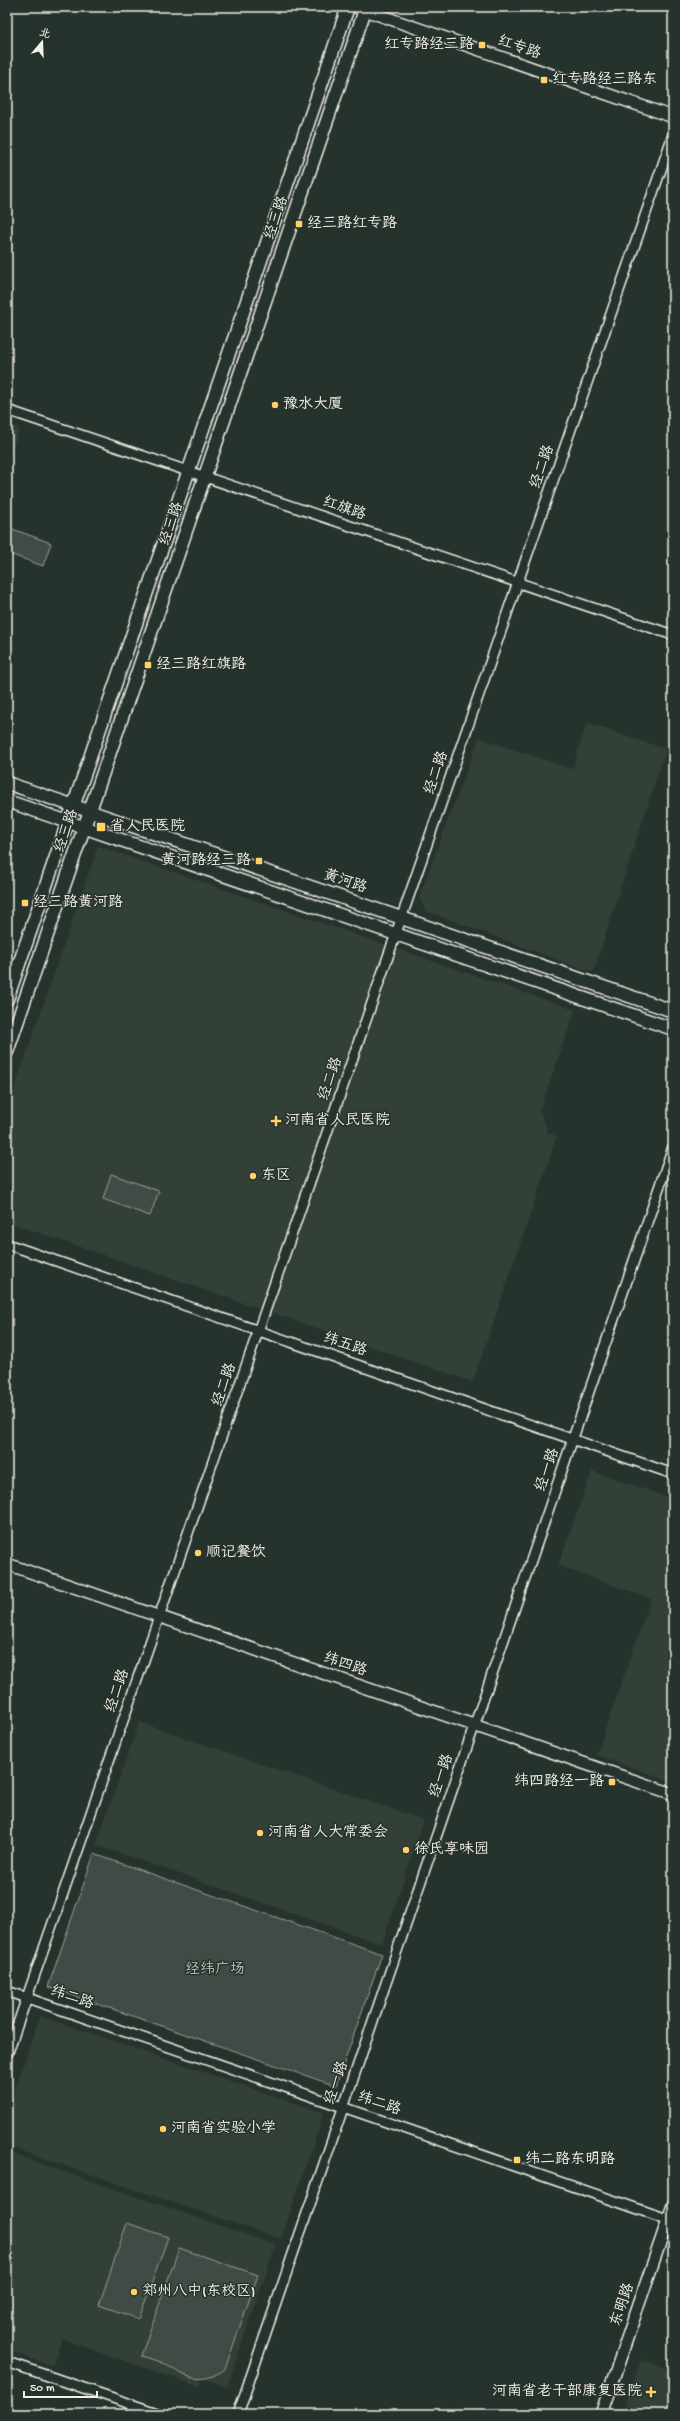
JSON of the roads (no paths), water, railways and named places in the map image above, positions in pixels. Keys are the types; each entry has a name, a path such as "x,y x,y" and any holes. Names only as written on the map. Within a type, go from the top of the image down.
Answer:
{"main road":[{"name":"经三路","path":"7,999 348,7"},
{"name":"经三路","path":"7,1052 205,477 362,8"},
{"name":"黄河路","path":"7,783 673,1011"},
{"path":"7,801 673,1029"}],"street":[{"name":"红专路","path":"362,8 673,117"},
{"name":"经二路","path":"7,2055 673,135"},
{"name":"红旗路","path":"7,410 673,635"},
{"name":"经一路","path":"238,2414 673,1147"},
{"name":"纬五路","path":"7,1244 673,1474"},
{"name":"纬四路","path":"7,1564 673,1794"},
{"name":"纬二路","path":"7,1991 671,2220"},
{"name":"东明路","path":"601,2414 671,2220 673,2205"},
{"path":"7,2362 160,2414"}],"place":[{"name":"红专路经三路","path":"482,45"},
{"name":"红专路经三路东","path":"544,80"},
{"name":"经三路红专路","path":"299,224"},
{"name":"豫水大厦","path":"275,405"},
{"name":"经三路红旗路","path":"148,665"},
{"name":"省人民医院","path":"101,827"},
{"name":"黄河路经三路","path":"259,861"},
{"name":"经三路黄河路","path":"25,903"},
{"name":"河南省人民医院","path":"276,1121"},
{"name":"东区","path":"253,1176"},
{"name":"顺记餐饮","path":"198,1553"},
{"name":"纬四路经一路","path":"612,1782"},
{"name":"河南省人大常委会","path":"260,1833"},
{"name":"徐氏享味园","path":"406,1850"},
{"name":"河南省实验小学","path":"163,2129"},
{"name":"纬二路东明路","path":"517,2160"},
{"name":"郑州八中(东校区)","path":"134,2292"},
{"name":"河南省老干部康复医院","path":"651,2392"}],"park label":[{"name":"经纬广场","path":"215,1970"}]}
